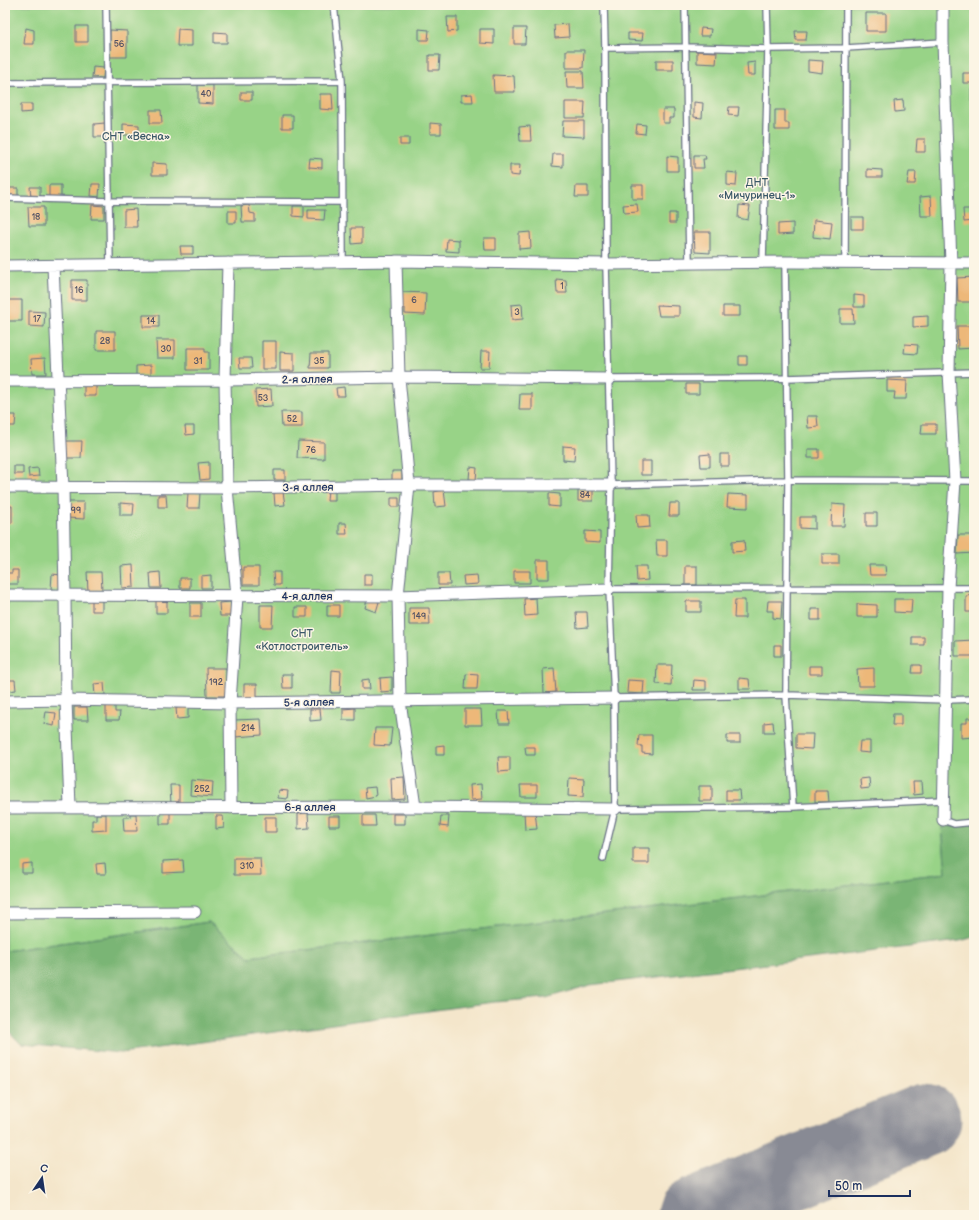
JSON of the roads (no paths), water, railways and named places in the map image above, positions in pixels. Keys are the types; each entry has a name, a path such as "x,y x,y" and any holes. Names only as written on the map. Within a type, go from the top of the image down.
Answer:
{"street":[{"path":"943,5 951,264 950,372 955,482 948,588 944,820"},
{"path":"5,266 396,261 606,264 689,262 974,263"},
{"path":"396,261 399,377 409,485 398,596 400,701 415,807"},
{"path":"228,263 225,380 228,488 237,596 230,703 231,808"},
{"path":"53,266 63,487 66,595 66,700 70,807"},
{"name":"2-я аллея","path":"5,381 225,380 399,377 609,379"},
{"name":"3-я аллея","path":"5,487 228,488 409,485 611,485"},
{"name":"4-я аллея","path":"5,595 398,596 609,589"},
{"name":"5-я аллея","path":"5,701 66,700 230,703 614,698"},
{"name":"6-я аллея","path":"5,808 415,807 615,809"},
{"path":"5,913 195,912"}],"lane":[{"path":"106,5 110,265"},
{"path":"334,5 342,81 343,262"},
{"path":"603,859 615,809 614,698 609,589 611,485 606,264 604,5"},
{"path":"685,5 689,262"},
{"path":"764,262 768,49 767,5"},
{"path":"845,262 846,5"},
{"path":"605,48 846,48 943,42"},
{"path":"5,83 342,81"},
{"path":"5,198 109,201 342,202"},
{"path":"785,262 788,480 786,695 793,807"},
{"path":"609,379 787,378 974,372"},
{"path":"611,485 788,480 974,481"},
{"path":"609,589 974,588"},
{"path":"614,698 786,695 946,700 974,699"},
{"path":"615,809 793,807 944,800"},
{"path":"944,820 954,824 974,822"}],"park label":[{"name":"СНТ «Весна»","path":"136,136"},
{"name":"ДНТ «Мичуринец-1»","path":"757,188"},
{"name":"СНТ «Котлостроитель»","path":"302,639"}]}
